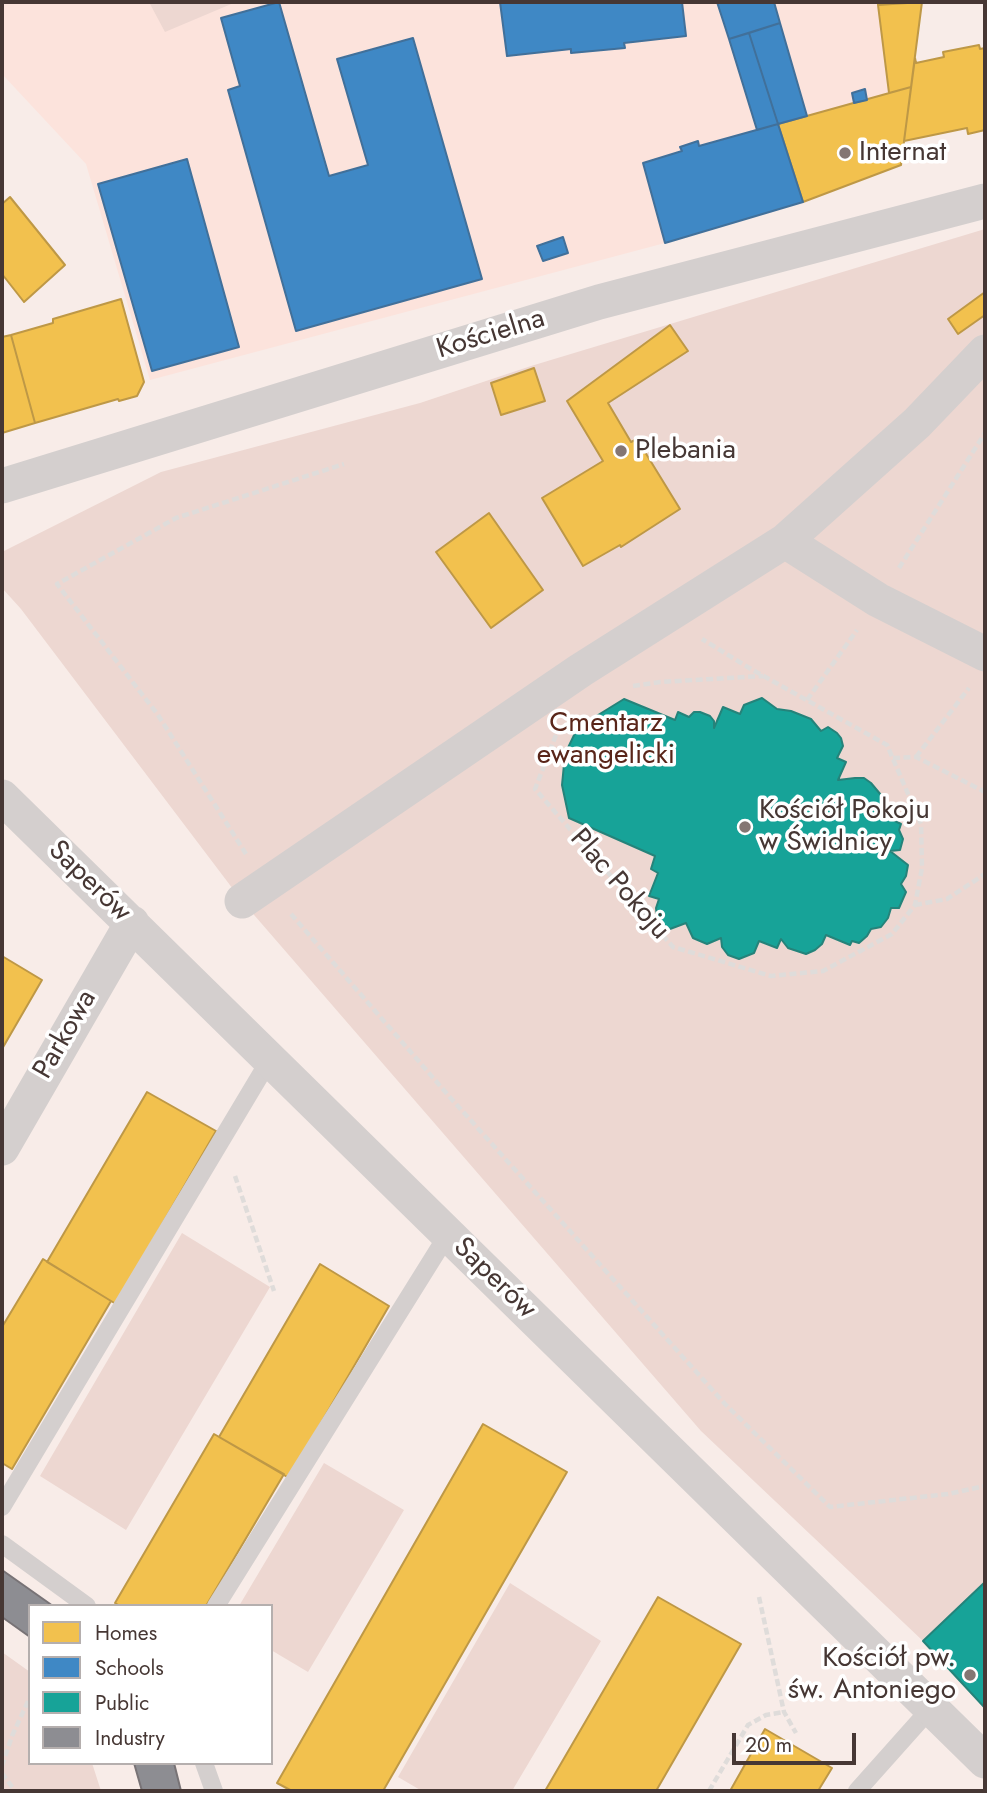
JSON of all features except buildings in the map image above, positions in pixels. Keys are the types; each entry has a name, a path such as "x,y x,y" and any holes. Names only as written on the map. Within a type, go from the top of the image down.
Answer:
{"street":[{"name":"Kościelna","path":"2,486 598,302 985,201"},
{"path":"254,893 581,670 785,541 917,423 985,352"},
{"path":"785,541 878,600 985,654"},
{"name":"Saperów","path":"2,797 985,1761"},
{"name":"Parkowa","path":"2,1148 132,923"}],"lane":[{"path":"2,1507 270,1059"},
{"path":"217,1604 448,1234"},
{"path":"2,1544 84,1604"},
{"path":"857,1791 932,1708"},
{"path":"205,1765 214,1791"}],"path":[{"path":"344,464 176,518 57,584 158,715 254,893 448,1095 725,1404 830,1507 948,1494 985,1486"},
{"name":"Plac Pokoju","path":"581,670 534,789 673,947 771,976 823,971 892,934 915,905 922,868 921,824 887,745 763,676 666,616"},
{"path":"581,670 610,689 660,681 763,676"},
{"path":"916,757 970,686"},
{"path":"893,758 916,757 985,792"},
{"path":"915,905 947,899 985,874"},
{"path":"223,1139 274,1291"},
{"path":"759,1597 784,1712 796,1733"},
{"path":"2,1766 28,1703"},
{"path":"709,1791 748,1726 766,1715 784,1712"},
{"path":"2,1773 15,1791"}],"shaded area":[{"path":"2,2 922,2 901,165 803,202 665,243 150,380 86,164 2,74"}],"green space":[{"path":"149,2 236,2 165,32"},
{"name":"Cmentarz ewangelicki","path":"985,229 985,1708 923,1641 701,1431 242,901 21,609 2,588 2,552 161,472 420,403 531,366"},
{"path":"182,1233 270,1287 126,1530 40,1476"},
{"path":"324,1463 404,1510 308,1672 273,1651 273,1604 240,1604"},
{"path":"510,1583 601,1641 512,1791 422,1791 398,1777"},
{"path":"2,1652 28,1671 28,1765 93,1765 101,1791 2,1791"}],"place":[{"name":"Internat","path":"845,153"},
{"name":"Plebania","path":"621,451"},
{"name":"Kościół Pokoju w Świdnicy","path":"745,827"},
{"name":"Kościół pw. św. Antoniego","path":"970,1675"}]}
